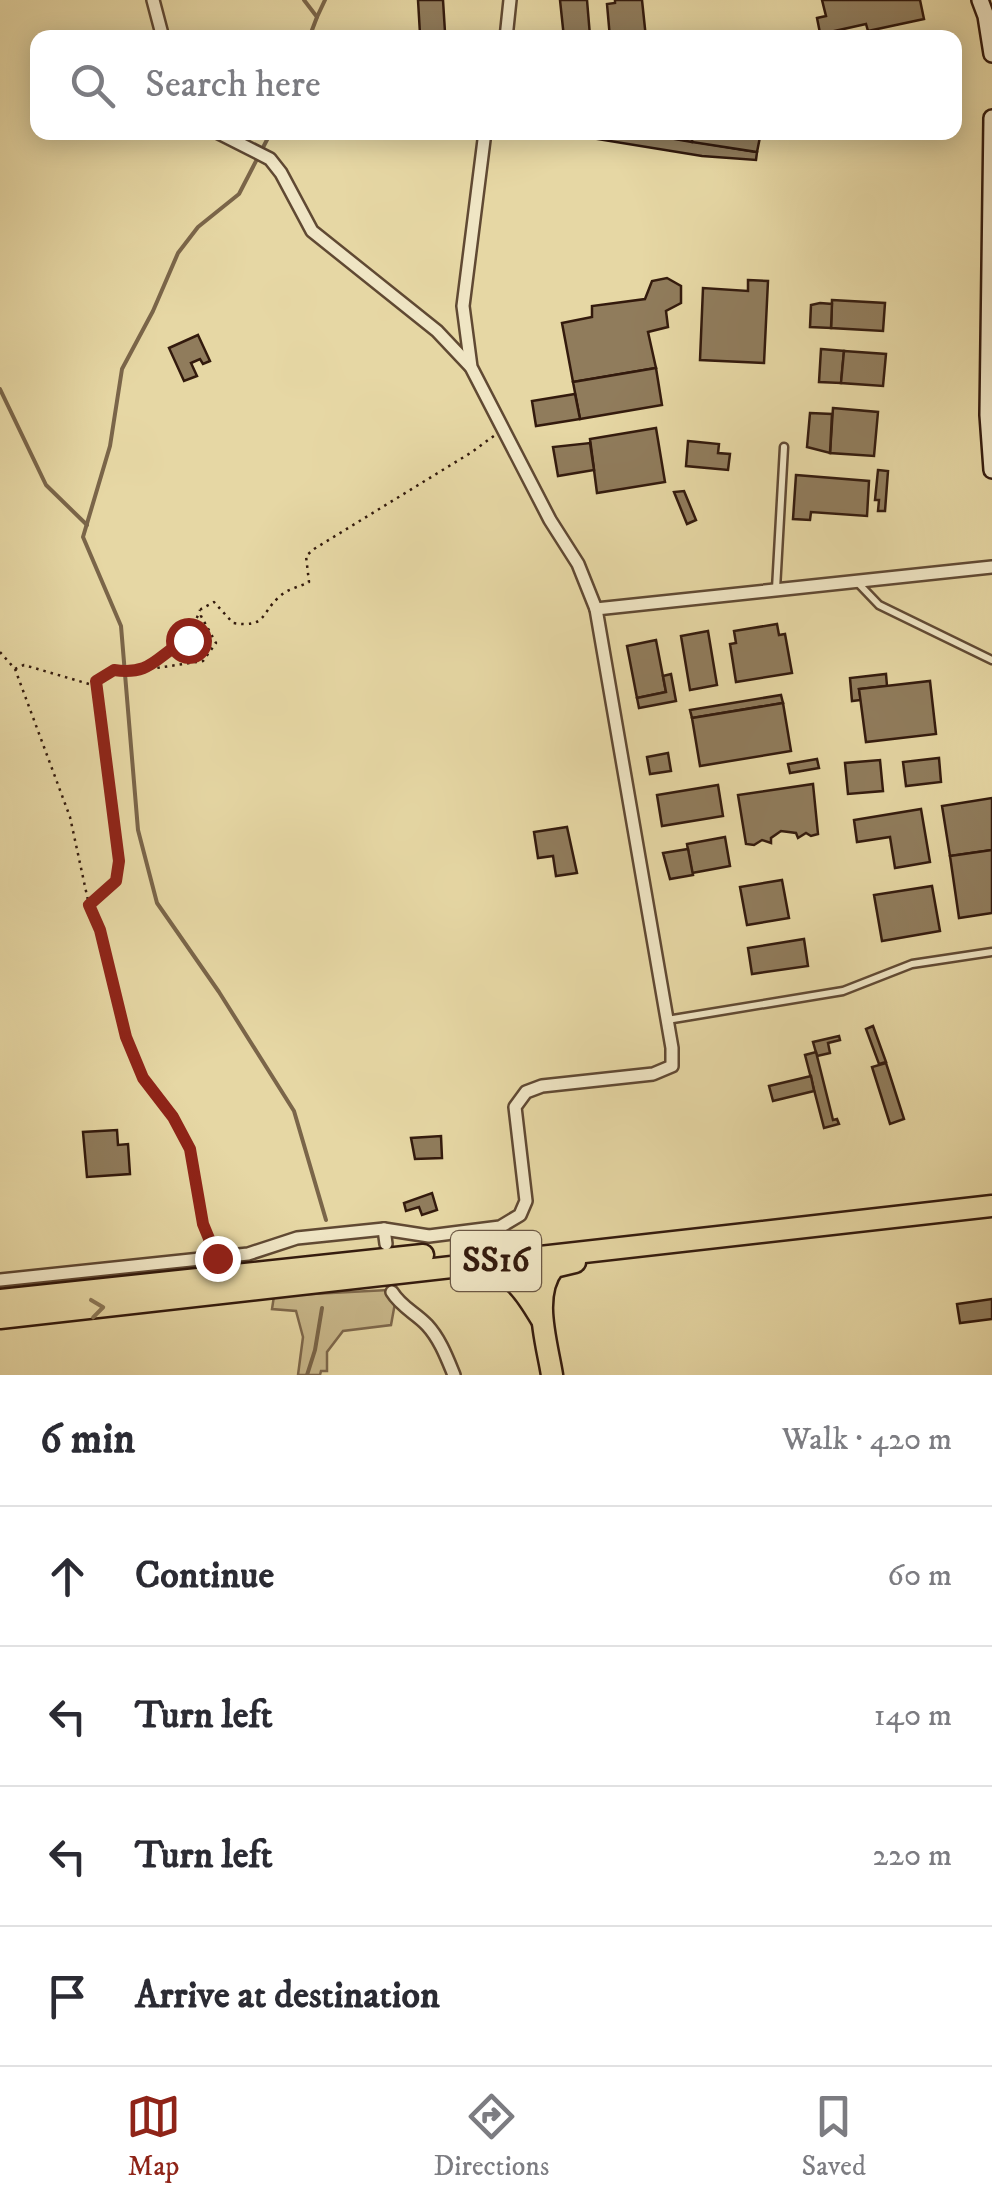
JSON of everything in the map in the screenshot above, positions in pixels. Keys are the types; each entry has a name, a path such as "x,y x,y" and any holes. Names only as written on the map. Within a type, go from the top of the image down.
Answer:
{"highway":[{"name":"SS16","path":"0,1300 992,1192"},
{"name":"SS16","path":"0,1318 394,1282 700,1238 992,1206"},
{"path":"552,1375 542,1320 544,1288 550,1272 561,1264 667,1252 700,1238"},
{"path":"394,1282 494,1271 526,1293 542,1320"}],"main road":[{"path":"980,0 992,54"},
{"path":"992,118 988,414 992,470"}],"street":[{"path":"153,0 162,30"},
{"path":"507,30 510,0"},
{"path":"0,1280 248,1254 297,1238 384,1229 429,1236 500,1228 520,1215 526,1201 515,1107 526,1092 542,1086 654,1074 672,1066 596,609 578,564 550,520 470,367 437,331 312,232 270,159 234,140"},
{"path":"470,367 463,306 484,140"},
{"path":"596,609 992,567"},
{"path":"384,1229 386,1244"},
{"path":"394,1282 398,1302 436,1335 454,1375"}],"lane":[{"path":"776,590 784,447"},
{"path":"856,582 880,605 992,660"},
{"path":"667,1020 843,991 912,964 992,952"}],"path":[{"path":"148,668 188,640 206,603 214,602 232,623 246,625 264,618 278,596 308,582 306,556 493,438 501,426"},
{"path":"15,669 24,664 76,683 96,681 114,670 130,672 194,664 211,652 216,643 200,609"},
{"path":"0,652 15,669 70,817 89,905 100,930 126,1037 143,1078 173,1117 190,1149 203,1224 217,1258"},
{"path":"89,905 116,881 119,861 96,681"}],"shaded area":[{"path":"388,1290 395,1303 391,1325 343,1331 327,1352 327,1371 320,1375 298,1375 303,1337 296,1311 272,1309 274,1296"}],"building":[{"path":"418,0 443,0 445,30 420,30"},
{"path":"560,0 587,0 590,30 563,30"},
{"path":"642,0 645,30 609,30 607,4"},
{"path":"822,0 920,0 924,19 873,30 868,30 866,24 819,30 817,18 826,16"},
{"path":"603,140 684,140 757,152 756,160 702,156"},
{"path":"692,140 759,140 757,152"},
{"path":"667,278 681,286 681,303 666,311 668,327 648,332 656,368 573,382 562,323 592,317 592,306 645,299 652,281"},
{"path":"748,280 768,281 764,363 700,360 703,288 748,291"},
{"path":"832,300 885,303 883,331 831,328"},
{"path":"832,304 831,328 810,327 811,305"},
{"path":"198,335 210,361 203,364 200,359 191,363 197,376 184,381 169,348"},
{"path":"821,349 844,351 841,383 819,382"},
{"path":"844,351 886,354 883,386 841,383"},
{"path":"656,368 662,405 580,419 573,382"},
{"path":"575,394 580,419 536,426 532,401"},
{"path":"833,408 878,412 874,456 830,453"},
{"path":"810,413 832,414 830,453 807,447"},
{"path":"656,428 665,482 597,493 590,439"},
{"path":"688,441 719,444 718,453 730,454 728,470 686,466"},
{"path":"590,443 594,470 558,476 553,447"},
{"path":"878,470 888,471 885,511 878,511 879,500 875,500"},
{"path":"796,475 869,481 867,516 811,512 810,520 793,519"},
{"path":"684,491 696,520 687,524 674,492"},
{"path":"777,624 779,635 785,634 792,673 736,682 730,644 736,643 734,631"},
{"path":"708,631 717,685 690,690 681,636"},
{"path":"656,640 666,692 637,698 627,646"},
{"path":"671,674 676,701 639,708 637,698 666,692 663,676"},
{"path":"886,674 887,686 859,689 861,700 852,701 850,678"},
{"path":"930,681 936,734 866,742 859,689"},
{"path":"781,695 783,703 692,718 690,710"},
{"path":"783,703 791,751 700,766 692,718"},
{"path":"668,753 671,771 650,774 647,757"},
{"path":"939,758 941,782 906,786 903,762"},
{"path":"817,759 819,768 790,773 788,764"},
{"path":"880,760 883,791 848,794 845,763"},
{"path":"813,784 818,834 806,833 798,838 796,833 781,831 771,838 771,843 762,840 746,844 738,795"},
{"path":"718,785 723,816 662,826 657,795"},
{"path":"992,798 992,850 950,856 942,806"},
{"path":"921,809 930,862 895,868 890,837 857,842 854,820"},
{"path":"567,827 577,873 556,876 553,856 538,858 534,832"},
{"path":"725,837 730,866 692,873 687,844"},
{"path":"688,849 693,875 670,879 663,853"},
{"path":"992,850 992,913 959,918 950,856"},
{"path":"782,880 789,918 747,925 740,887"},
{"path":"932,886 940,931 882,941 874,895"},
{"path":"804,939 808,966 752,974 748,948"},
{"path":"873,1026 886,1062 879,1064 866,1029"},
{"path":"839,1036 840,1040 828,1043 830,1053 817,1056 813,1042"},
{"path":"816,1052 833,1120 837,1119 839,1124 824,1128 805,1055"},
{"path":"886,1063 904,1119 890,1124 872,1067"},
{"path":"811,1076 814,1091 773,1101 769,1086"},
{"path":"117,1130 118,1145 128,1144 130,1174 87,1177 83,1132"},
{"path":"441,1136 442,1158 415,1159 411,1138"},
{"path":"432,1193 437,1210 422,1215 419,1207 406,1211 404,1203"},
{"path":"992,1299 992,1319 960,1323 957,1304"}],"waterway":[{"path":"304,0 317,17 312,30"},
{"path":"317,17 325,0"},
{"path":"267,140 239,194 198,227 178,253 122,369 110,446 83,537 121,626 138,830 157,903 294,1111 326,1220"},
{"path":"0,389 46,485 87,525"},
{"path":"307,1375 322,1308"}],"route":[{"path":"188,640 148,668 114,670 96,681 119,861 116,881 89,905 100,930 126,1037 143,1078 173,1117 190,1149 203,1224 217,1258"}]}
